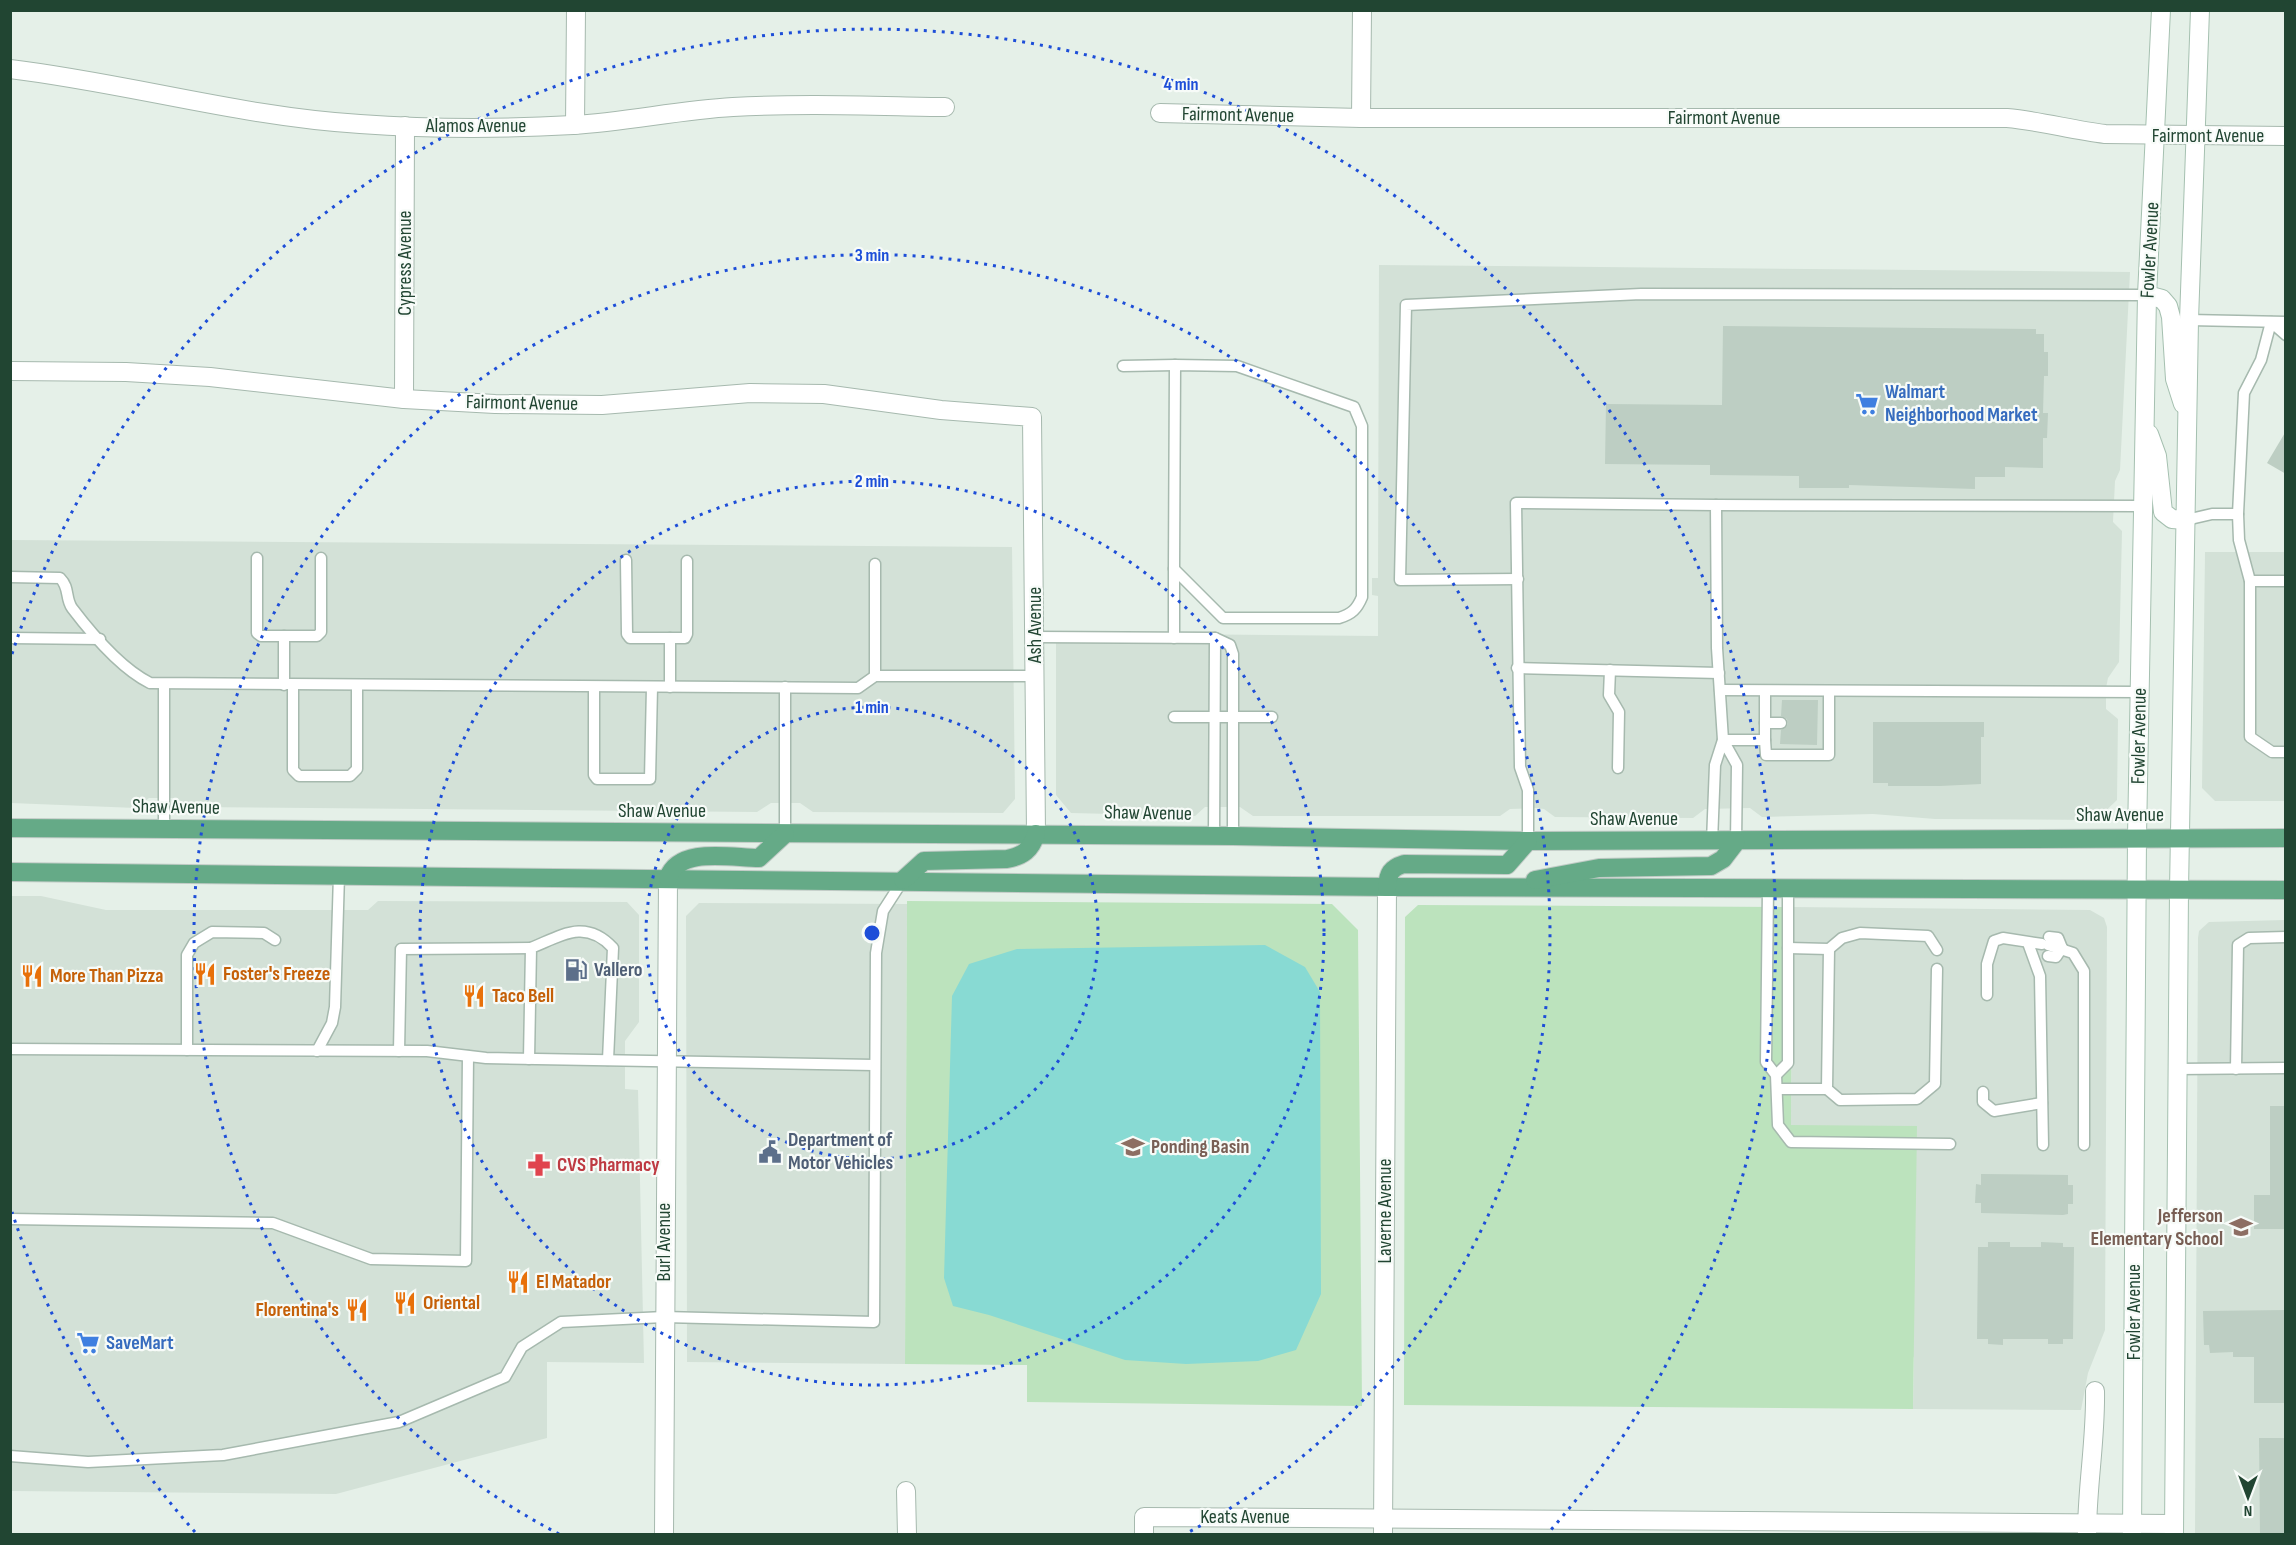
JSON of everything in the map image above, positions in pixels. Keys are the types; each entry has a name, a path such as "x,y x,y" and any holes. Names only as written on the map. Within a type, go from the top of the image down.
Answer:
{"main road":[{"name":"Shaw Avenue","path":"10,828 1036,834 1712,842 2137,837 2286,838"},
{"path":"668,878 672,867 682,860 759,858 785,834"},
{"path":"903,880 924,861 1007,860 1019,857 1032,845 1036,834"},
{"path":"1387,887 1388,875 1394,867 1404,864 1507,864 1527,841"},
{"path":"1495,887 1599,868 1711,866 1723,860 1736,842"},
{"path":"10,872 1387,887 2286,890"}],"street":[{"path":"575,125 576,10"},
{"path":"1361,118 1362,10"},
{"name":"Fowler Avenue","path":"2132,1529 2137,837 2147,295 2161,10"},
{"path":"2174,1529 2179,890 2190,320 2200,10"},
{"name":"Alamos Avenue","path":"10,69 103,82 274,114 358,124 405,126 505,128 575,125 680,111 736,107 945,107"},
{"name":"Fairmont Avenue","path":"1160,113 1361,118 2007,118 2039,121 2077,131 2104,134 2286,136"},
{"name":"Cypress Avenue","path":"404,399 405,126"},
{"path":"2147,295 2162,299 2168,306 2171,317 2175,379 2188,420"},
{"name":"Fairmont Avenue","path":"10,371 126,372 210,377 404,399 495,404 602,405 750,393 824,394 941,410 1032,417"},
{"name":"Ash Avenue","path":"1032,417 1036,834"},
{"path":"2145,424 2157,456 2163,512 2172,519 2186,520"},
{"name":"Burl Avenue","path":"664,1534 665,1061 668,878"},
{"name":"Laverne Avenue","path":"1383,1526 1387,887"},
{"path":"2087,1529 2087,1499 2096,1420 2095,1391"},
{"path":"906,1491 907,1534"},
{"name":"Keats Avenue","path":"1144,1526 2174,1529"}],"lane":[{"path":"1518,579 1400,580 1406,305 1641,294 2147,295"},
{"path":"2190,320 2286,322"},
{"path":"2271,322 2286,335"},
{"path":"2271,322 2261,360 2244,393 2238,514 2239,540 2250,581 2250,737 2272,752 2286,752"},
{"path":"1174,638 1175,365"},
{"path":"1123,366 1237,366 1354,407 1362,426 1362,597 1357,609 1339,618 1223,618 1174,569"},
{"path":"1527,841 1527,790 1520,767 1516,504 2143,506"},
{"path":"1712,842 1715,765 1723,740 1719,673 1716,505"},
{"path":"2186,520 2212,513 2238,514"},
{"path":"257,558 258,633 261,636 317,636 321,632 321,558"},
{"path":"626,560 627,634 630,638 685,638 687,634 687,561"},
{"path":"875,564 875,676"},
{"path":"10,577 60,578 68,588 72,607 130,672 150,683 164,685 858,688 875,676 1035,676"},
{"path":"2250,581 2286,581"},
{"path":"284,636 293,771 299,776 350,776 354,774 357,769 357,686"},
{"path":"1035,637 1215,638 1230,645 1233,654 1233,836"},
{"path":"10,638 100,639"},
{"path":"670,638 670,687"},
{"path":"1214,836 1215,638"},
{"path":"1517,668 1719,673"},
{"path":"1610,670 1609,695 1619,712 1618,768"},
{"path":"164,685 164,830"},
{"path":"594,687 594,775 597,779 650,779 652,687"},
{"path":"785,687 785,834"},
{"path":"1720,690 2140,692"},
{"path":"1765,691 1766,754 1829,755 1829,691"},
{"path":"1174,717 1272,717"},
{"path":"1765,723 1781,723"},
{"path":"1817,723 1829,723"},
{"path":"1723,740 1765,740"},
{"path":"1723,740 1737,765 1736,842"},
{"path":"317,1051 332,1023 335,1007 339,875"},
{"path":"10,1456 88,1462 223,1455 399,1422 505,1377 522,1347 561,1322 664,1317 874,1322 876,953 883,911 903,880"},
{"path":"1768,889 1766,1062 1776,1075 1779,1125 1791,1142 1950,1144"},
{"path":"1776,1075 1788,1063 1788,889"},
{"path":"187,1050 188,955 195,943 212,932 264,933 275,940"},
{"path":"399,1051 401,950 531,948 562,933 589,933 606,940 613,948 608,1060"},
{"path":"1788,948 1829,950 1842,938 1860,933 1928,936 1934,940 1937,950"},
{"path":"2236,1069 2238,945 2249,938 2286,937"},
{"path":"1987,995 1987,964 1994,941 2002,938 2041,945 2056,957 2062,948"},
{"path":"2041,945 2058,938 2062,948 2073,952 2084,971 2084,1145"},
{"path":"2041,945 2043,1145"},
{"path":"529,1059 531,948"},
{"path":"1827,1089 1829,950"},
{"path":"1777,1089 1827,1089 1840,1100 1917,1099 1935,1084 1937,969"},
{"path":"10,1049 399,1051 529,1059 874,1065"},
{"path":"10,1219 273,1223 371,1259 466,1261 468,1056"},
{"path":"2177,1069 2286,1068"},
{"path":"1983,1092 1983,1102 1994,1111 2042,1103"}],"shaded area":[{"path":"1379,265 2130,272 2120,470 2115,481 2113,522 2122,531 2119,662 2108,678 2106,688 2106,709 2118,719 2117,800 2096,820 1935,819 1873,814 1762,817 1750,808 1705,809 1693,818 1555,817 1544,809 1536,808 1510,809 1500,816 1253,816 1240,807 1205,807 1195,816 1071,813 1056,795 1056,633 1378,636 1378,596 1372,595 1372,578 1378,578"},
{"path":"11,540 1012,547 1015,799 1003,813 813,812 800,803 771,803 757,812 189,807 177,798 149,798 136,808 11,803"},
{"path":"2205,552 2285,552 2285,801 2215,801 2202,788"},
{"path":"11,896 41,896 106,910 368,910 378,901 627,902 639,915 639,1022 625,1041 625,1089 638,1090 644,1363 547,1362 547,1438 336,1494 11,1491"},
{"path":"699,903 907,904 905,1364 687,1362 686,916"},
{"path":"1792,907 2090,910 2104,918 2107,927 2105,1330 2088,1373 2081,1410 1913,1409 1914,1358 1791,1125"},
{"name":"Jefferson Elementary School","path":"2285,920 2285,1534 2195,1534 2199,931 2209,922"}],"green space":[{"name":"Ponding Basin","path":"907,901 1332,904 1358,930 1362,1406 1027,1402 1027,1365 905,1364"},
{"path":"1418,905 1792,907 1791,1125 1917,1126 1913,1409 1404,1405 1405,917"}],"water":[{"name":"Ponding Basin","path":"1265,945 1305,967 1320,992 1321,1294 1296,1350 1258,1361 1186,1364 1125,1360 989,1315 953,1306 944,1278 952,996 969,964 1017,949"}],"building":[{"path":"1723,326 2036,329 2036,334 2044,334 2044,352 2048,352 2048,376 2044,376 2043,413 2048,413 2047,438 2043,438 2043,468 2005,467 2005,477 1975,477 1975,489 1849,485 1849,488 1799,488 1799,476 1710,475 1710,465 1605,464 1606,404 1722,405"},
{"path":"2286,431 2286,474 2267,463"},
{"path":"1782,700 1818,700 1817,745 1780,744 1781,730 1788,724 1787,719 1781,716"},
{"path":"1873,722 1984,722 1984,737 1981,737 1981,784 1888,786 1888,783 1873,783"},
{"path":"2270,1106 2286,1106 2286,1229 2254,1229 2254,1195 2270,1195"},
{"path":"1981,1174 2068,1175 2068,1185 2073,1185 2073,1204 2068,1204 2068,1214 2063,1215 1981,1213 1981,1203 1975,1203 1976,1184 1981,1185"},
{"path":"1988,1242 2010,1242 2010,1247 2041,1247 2041,1242 2063,1243 2063,1247 2074,1247 2073,1339 2063,1339 2063,1344 2048,1344 2048,1339 2003,1339 2003,1345 1988,1344 1988,1339 1977,1339 1978,1247 1988,1247"},
{"path":"2286,1310 2285,1403 2254,1403 2254,1357 2233,1357 2233,1352 2210,1353 2209,1345 2204,1345 2203,1311"},
{"path":"2259,1438 2286,1438 2286,1534 2260,1534"}],"place":[{"name":"Walmart Neighborhood Market","path":"1867,404"},
{"name":"Vallero","path":"576,970"},
{"name":"Foster's Freeze","path":"205,974"},
{"name":"More Than Pizza","path":"32,976"},
{"name":"Taco Bell","path":"474,996"},
{"name":"Ponding Basin","path":"1133,1147"},
{"name":"Department of Motor Vehicles","path":"770,1152"},
{"name":"CVS Pharmacy","path":"539,1165"},
{"name":"Jefferson Elementary School","path":"2241,1227"},
{"name":"El Matador","path":"518,1282"},
{"name":"Oriental","path":"405,1303"},
{"name":"Florentina's","path":"357,1310"},
{"name":"SaveMart","path":"88,1343"}]}
